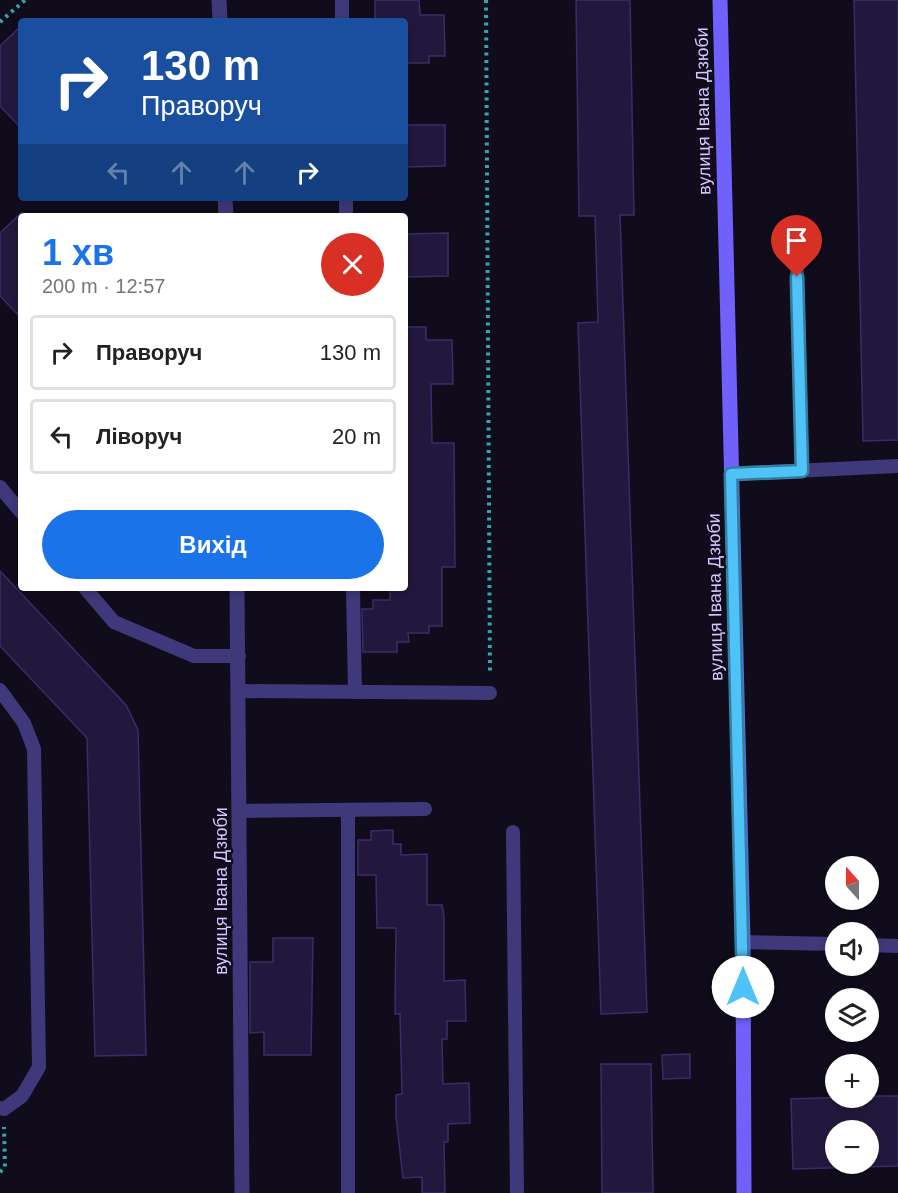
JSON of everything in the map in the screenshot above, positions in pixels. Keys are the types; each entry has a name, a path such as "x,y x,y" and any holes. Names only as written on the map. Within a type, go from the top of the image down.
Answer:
{"main road":[{"name":"вулиця Івана Дзюби","path":"720,0 743,942 744,1193"}],"street":[{"path":"219,0 220,18"},
{"name":"вулиця Івана Дзюби","path":"237,591 242,1193"}],"lane":[{"path":"342,0 342,18"},
{"path":"796,231 802,471"},
{"path":"731,474 898,466"},
{"path":"0,487 18,508"},
{"path":"88,591 114,622 195,656 238,656"},
{"path":"353,591 356,692"},
{"path":"0,690 24,723 34,749 39,1067 22,1096 2,1108"},
{"path":"239,691 490,693"},
{"path":"240,811 425,809"},
{"path":"348,810 348,1193"},
{"path":"513,832 517,1193"},
{"path":"743,942 825,944"},
{"path":"879,945 898,946"}],"path":[{"path":"0,22 25,0"},
{"path":"486,0 490,693"},
{"path":"0,1172 5,1167 2,1108"}],"building":[{"path":"375,0 419,0 420,15 444,15 445,56 429,56 429,63 408,63 408,18 375,18"},
{"path":"576,0 630,0 634,215 620,215 647,1012 601,1014 578,323 598,322 595,216 579,216"},
{"path":"854,0 898,0 898,440 863,441"},
{"path":"18,29 18,125 0,106 0,46"},
{"path":"408,125 445,125 445,166 408,167"},
{"path":"18,216 18,315 0,296 0,233"},
{"path":"448,233 448,276 408,277 408,234"},
{"path":"408,327 426,327 426,340 452,340 453,384 431,384 432,443 454,443 455,567 442,567 442,626 429,626 429,633 408,633 409,642 397,642 397,652 363,652 362,609 373,609 373,600 390,600 390,591 408,591"},
{"path":"0,571 126,705 138,730 146,1055 95,1056 87,738 0,646"},
{"path":"393,830 393,844 401,844 401,855 427,854 427,905 442,905 444,916 444,981 465,980 466,1021 447,1021 447,1039 442,1039 443,1084 469,1083 470,1123 448,1124 448,1142 444,1142 445,1193 422,1193 422,1177 403,1178 396,1117 396,1095 402,1094 400,1014 395,1014 396,928 377,928 376,875 358,875 358,840 371,840 371,831"},
{"path":"273,938 313,938 311,1055 264,1055 264,1032 250,1033 250,962 273,962"},
{"path":"690,1054 690,1078 663,1079 662,1055"},
{"path":"601,1064 651,1064 653,1193 602,1193"},
{"path":"879,1096 898,1096 898,1166 879,1167 879,1120 825,1120 825,1168 793,1169 791,1099 825,1098 825,1108 879,1108"}],"route":[{"path":"743,987 731,474 802,471 797,277"}]}
